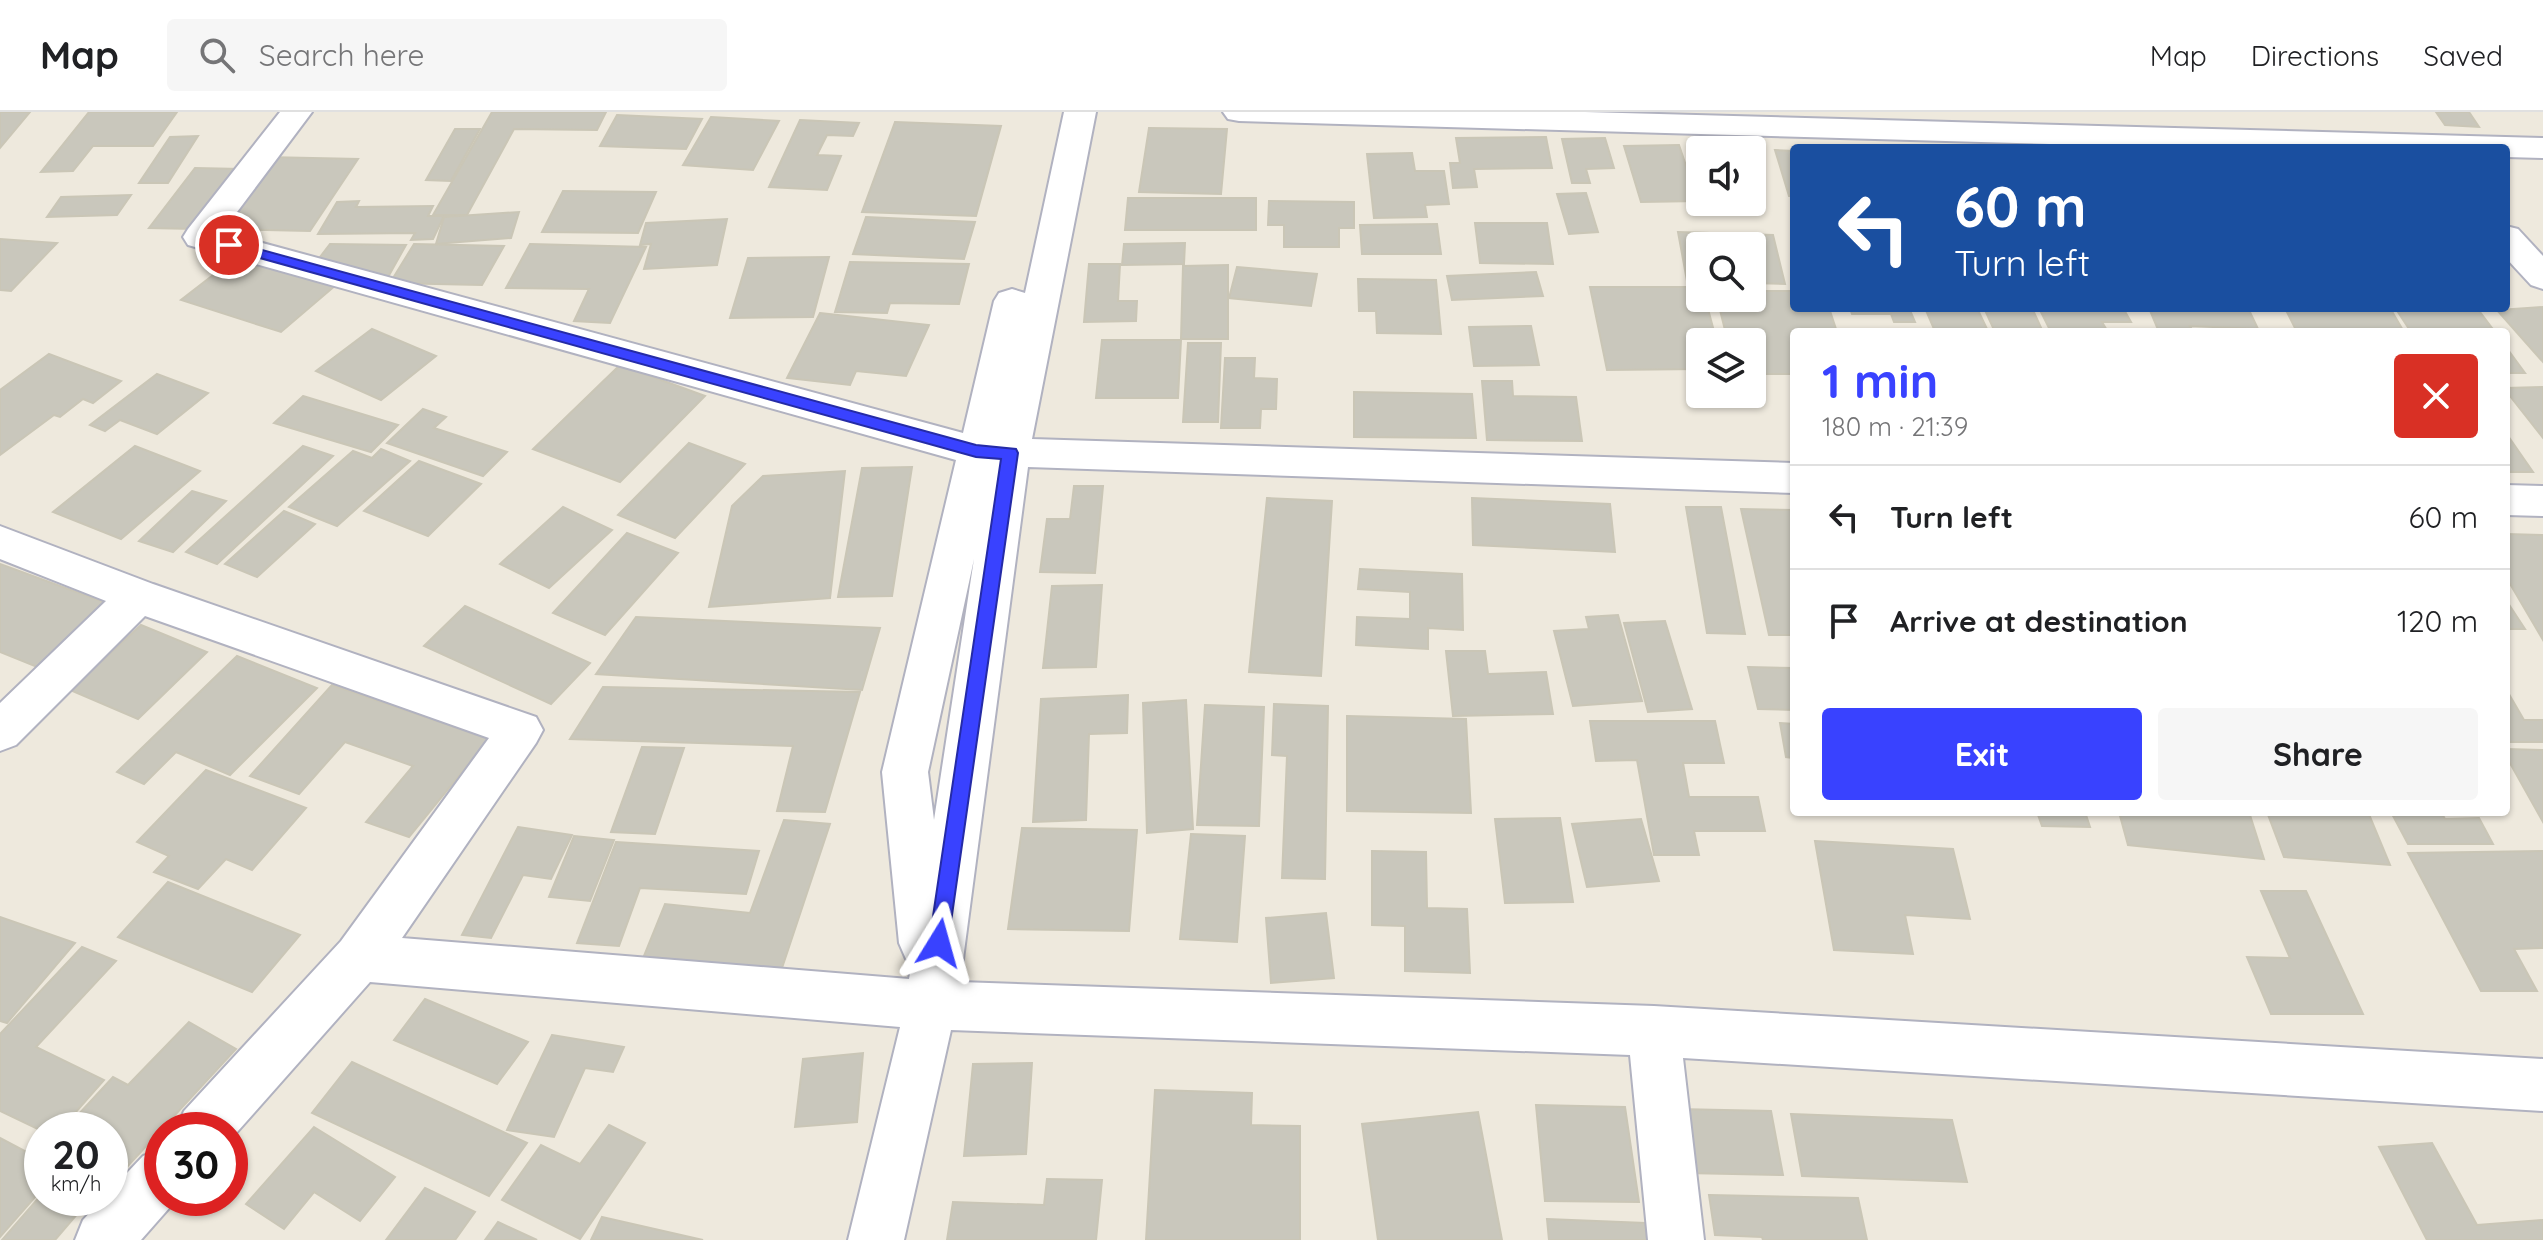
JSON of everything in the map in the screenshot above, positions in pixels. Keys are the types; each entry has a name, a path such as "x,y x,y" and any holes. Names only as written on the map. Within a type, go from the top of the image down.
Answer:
{"street":[{"path":"296,112 200,237 993,452 1790,478"},
{"path":"876,1240 931,1005 993,452 1058,112"},
{"path":"931,1005 905,772 993,452 1080,112"},
{"path":"1239,112 2353,144"},
{"path":"2399,112 2422,144"},
{"path":"2510,147 2543,148"},
{"path":"2510,241 2543,277"},
{"path":"2510,500 2543,501"},
{"path":"0,542 138,596 520,730 359,958 219,1112"},
{"path":"0,732 138,596"},
{"path":"359,958 931,1005 1654,1031 2543,1085"},
{"path":"1654,1031 1676,1240"},
{"path":"103,1240 144,1195"}],"building":[{"path":"0,112 30,112 0,148"},
{"path":"89,112 177,112 153,146 93,146 73,171 41,172"},
{"path":"492,112 606,112 597,130 514,129 467,215 433,215"},
{"path":"2436,112 2469,112 2479,127 2445,125"},
{"path":"617,115 702,119 686,149 600,146"},
{"path":"711,117 779,121 753,170 683,165"},
{"path":"800,120 859,123 853,136 827,135 817,155 841,156 827,190 769,187"},
{"path":"895,122 1001,126 976,216 862,212"},
{"path":"1149,128 1227,129 1221,194 1139,192"},
{"path":"455,129 480,129 451,181 426,180"},
{"path":"198,136 168,183 139,183 170,137"},
{"path":"1546,137 1552,168 1474,169 1477,187 1453,188 1450,163 1460,163 1456,138"},
{"path":"1605,138 1614,168 1586,169 1590,183 1572,183 1562,139"},
{"path":"1679,145 1686,166 1686,201 1641,202 1624,146"},
{"path":"1775,150 1790,151 1789,196"},
{"path":"1412,153 1415,171 1444,171 1449,204 1425,205 1427,217 1374,218 1367,154"},
{"path":"265,157 358,159 310,231 212,229"},
{"path":"195,168 240,169 196,229 149,228"},
{"path":"563,191 656,192 638,233 542,232"},
{"path":"1586,193 1598,232 1569,234 1557,194"},
{"path":"131,195 117,215 47,217 61,197"},
{"path":"1128,198 1256,198 1256,230 1125,230"},
{"path":"359,201 356,207 433,206 428,216 444,216 433,239 411,240 415,233 318,234 337,202"},
{"path":"1269,201 1354,202 1354,228 1339,228 1339,247 1284,247 1284,225 1268,225"},
{"path":"519,212 511,238 436,244 444,217"},
{"path":"866,217 975,222 964,259 853,254"},
{"path":"727,219 717,265 644,269 651,244 640,245 646,223"},
{"path":"1475,223 1547,223 1553,264 1480,263"},
{"path":"1437,224 1441,254 1362,254 1360,225"},
{"path":"1678,232 1686,232 1686,276"},
{"path":"1766,235 1773,235 1785,284 1766,283"},
{"path":"0,239 57,243 11,291 0,290"},
{"path":"1185,243 1184,264 1122,265 1124,244"},
{"path":"330,244 406,245 388,277 317,261"},
{"path":"414,244 504,246 482,285 390,283"},
{"path":"530,244 646,247 610,323 574,321 589,289 506,288"},
{"path":"239,255 336,285 281,332 181,300"},
{"path":"829,257 813,317 730,318 748,258"},
{"path":"850,262 969,264 959,304 890,303 887,313 835,312"},
{"path":"1089,264 1120,264 1118,301 1137,301 1136,321 1084,322"},
{"path":"1228,265 1228,339 1181,339 1183,266"},
{"path":"1237,267 1317,274 1311,306 1229,298"},
{"path":"1536,272 1543,296 1452,300 1447,276"},
{"path":"1358,279 1436,280 1441,334 1377,333 1376,311 1359,311"},
{"path":"1590,287 1686,287 1686,312 1709,312 1713,328 1686,328 1686,369 1607,370"},
{"path":"1766,291 1790,291 1790,312 1830,312 1836,328 1790,328 1790,374 1766,374 1766,328 1724,328 1720,312 1766,312"},
{"path":"2543,307 2543,362 2499,312 2510,312 2510,309"},
{"path":"1911,312 1915,322 1894,322 1891,314 1852,314"},
{"path":"1927,312 1979,312 1987,328 1934,328"},
{"path":"1986,312 2034,312 2041,328 1993,328"},
{"path":"2041,312 2125,312 2131,322 2102,322 2106,328 2049,328"},
{"path":"2151,312 2250,312 2258,328 2190,326 2157,328"},
{"path":"2287,312 2392,312 2402,328 2295,328"},
{"path":"2398,312 2480,312 2492,328 2408,328"},
{"path":"820,313 929,325 906,376 856,371 850,385 787,378"},
{"path":"1531,326 1539,365 1474,366 1469,327"},
{"path":"372,329 436,356 381,400 316,371"},
{"path":"1102,340 1181,340 1178,398 1096,398"},
{"path":"1188,343 1221,343 1218,422 1183,422"},
{"path":"2510,352 2525,373 2510,373"},
{"path":"49,354 121,381 93,403 83,399 60,417 54,415 0,455 0,390"},
{"path":"1225,358 1255,358 1254,378 1277,379 1276,409 1261,409 1260,428 1221,428"},
{"path":"620,365 705,396 620,482 533,449"},
{"path":"157,374 208,393 157,434 120,420 105,431 90,425"},
{"path":"1482,381 1512,381 1513,396 1576,397 1582,441 1487,440"},
{"path":"2543,387 2543,438 2510,396 2510,388"},
{"path":"1354,392 1472,394 1476,438 1354,437"},
{"path":"303,396 398,425 371,452 274,423"},
{"path":"423,409 446,417 434,428 507,452 483,476 387,443"},
{"path":"2510,439 2533,472 2510,472"},
{"path":"689,443 745,464 675,538 618,515"},
{"path":"135,446 200,471 121,539 53,512"},
{"path":"303,446 333,456 217,564 186,552"},
{"path":"381,449 410,461 337,526 289,507 353,451 372,458"},
{"path":"419,461 481,484 428,536 364,511"},
{"path":"912,467 892,596 838,597 862,468"},
{"path":"845,471 830,598 709,607 732,506 763,476"},
{"path":"1074,486 1103,486 1095,573 1040,572 1047,519 1070,519"},
{"path":"192,491 226,501 173,552 139,541"},
{"path":"1267,498 1332,501 1321,676 1249,672"},
{"path":"1472,498 1610,504 1615,552 1473,545"},
{"path":"563,507 612,530 549,588 500,564"},
{"path":"1686,507 1721,507 1745,634 1707,633"},
{"path":"1741,509 1790,510 1790,635 1769,635"},
{"path":"284,511 315,524 257,577 225,564"},
{"path":"627,533 678,553 605,635 553,613"},
{"path":"2510,534 2543,535 2543,640 2510,584"},
{"path":"0,564 109,604 40,668 0,652"},
{"path":"1360,569 1462,574 1463,630 1428,628 1428,649 1356,645 1357,617 1410,619 1410,592 1358,589"},
{"path":"1102,585 1096,667 1043,668 1052,586"},
{"path":"465,606 590,663 551,704 424,646"},
{"path":"2510,606 2525,629 2510,629"},
{"path":"1618,615 1642,701 1573,706 1554,631 1589,629 1586,617"},
{"path":"636,617 880,628 862,690 596,674"},
{"path":"1665,621 1692,709 1648,712 1624,623"},
{"path":"141,625 207,652 138,719 70,690"},
{"path":"1446,651 1485,651 1488,674 1546,672 1553,714 1453,716"},
{"path":"237,656 317,688 230,775 176,752 144,784 117,772"},
{"path":"1748,667 1790,668 1790,710 1758,709"},
{"path":"332,685 489,739 409,837 366,822 413,766 345,742 299,794 250,776"},
{"path":"603,687 860,692 825,812 777,811 793,746 570,739"},
{"path":"1128,695 1127,733 1089,734 1086,820 1033,822 1041,699"},
{"path":"2510,696 2524,720 2543,720 2543,742 2510,742"},
{"path":"1186,700 1193,829 1147,833 1143,703"},
{"path":"1274,704 1328,706 1325,879 1282,878 1287,756 1272,755"},
{"path":"1205,705 1264,707 1259,826 1197,825"},
{"path":"1347,716 1466,719 1471,813 1347,811"},
{"path":"1590,721 1715,721 1724,763 1683,763 1689,797 1758,797 1765,831 1694,831 1699,855 1654,855 1637,760 1596,761"},
{"path":"1780,723 1790,724 1790,758 1786,757"},
{"path":"642,747 684,748 655,834 611,832"},
{"path":"2510,749 2543,750 2543,822 2510,763"},
{"path":"206,770 306,808 252,870 226,859 198,889 154,872 169,856 137,842"},
{"path":"2038,816 2086,816 2090,827 2042,826"},
{"path":"2120,816 2250,816 2264,859 2128,845"},
{"path":"2269,816 2370,816 2390,865 2284,857"},
{"path":"2393,816 2479,818 2493,844 2408,844"},
{"path":"1560,818 1573,902 1505,903 1495,819"},
{"path":"1641,819 1659,881 1587,887 1572,824"},
{"path":"784,820 830,824 781,971 644,956 665,904 750,913"},
{"path":"518,827 572,835 551,879 523,875 491,938 462,935"},
{"path":"1022,828 1137,830 1129,931 1008,929"},
{"path":"1191,834 1245,836 1237,942 1180,939"},
{"path":"574,836 614,840 590,901 549,897"},
{"path":"1815,841 1953,849 1970,919 1905,915 1913,954 1834,950"},
{"path":"616,842 759,851 746,894 640,888 619,946 577,943"},
{"path":"1372,851 1426,852 1427,908 1467,909 1470,973 1405,971 1405,926 1372,925"},
{"path":"2543,851 2543,948 2514,949 2537,991 2481,991 2408,853"},
{"path":"168,882 300,935 252,992 118,937"},
{"path":"2261,891 2306,891 2363,1014 2271,1014 2247,957 2290,958"},
{"path":"1326,913 1334,978 1271,983 1266,918"},
{"path":"0,917 75,943 7,1023 0,1021"},
{"path":"82,947 116,961 36,1047 104,1080 76,1112 24,1112 24,1122 0,1111 0,1034"},
{"path":"425,999 528,1042 497,1084 394,1040"},
{"path":"189,1022 236,1049 178,1112 144,1112 144,1149 128,1166 128,1112 81,1112 113,1077 128,1085"},
{"path":"552,1035 624,1047 613,1072 585,1068 554,1137 507,1130"},
{"path":"863,1053 857,1122 795,1127 803,1059"},
{"path":"352,1062 527,1143 489,1196 312,1113"},
{"path":"1032,1063 1026,1154 964,1156 973,1064"},
{"path":"1155,1090 1252,1093 1251,1125 1300,1126 1300,1240 1146,1240"},
{"path":"1536,1105 1625,1107 1639,1202 1545,1201"},
{"path":"1677,1109 1771,1111 1783,1175 1686,1173"},
{"path":"1478,1112 1502,1240 1378,1240 1362,1124"},
{"path":"1791,1114 1952,1120 1967,1182 1802,1176"},
{"path":"609,1125 645,1143 580,1239 502,1200 541,1145 580,1164"},
{"path":"314,1127 395,1177 360,1221 314,1192 284,1229 248,1205"},
{"path":"0,1138 24,1151 24,1210 0,1237"},
{"path":"2432,1143 2477,1225 2543,1220 2543,1240 2427,1240 2379,1147"},
{"path":"1047,1179 1102,1180 1096,1240 947,1240 953,1202 1044,1205"},
{"path":"425,1188 475,1212 455,1240 386,1240"},
{"path":"1709,1195 1858,1198 1867,1240 1763,1240 1762,1237 1715,1235"},
{"path":"24,1215 76,1216 55,1240 2,1240"},
{"path":"602,1217 703,1240 591,1240"},
{"path":"1547,1219 1645,1223 1647,1240 1549,1240"},
{"path":"498,1222 537,1240 485,1240"}],"route":[{"path":"229,245 976,451 1010,453 939,943"}]}
